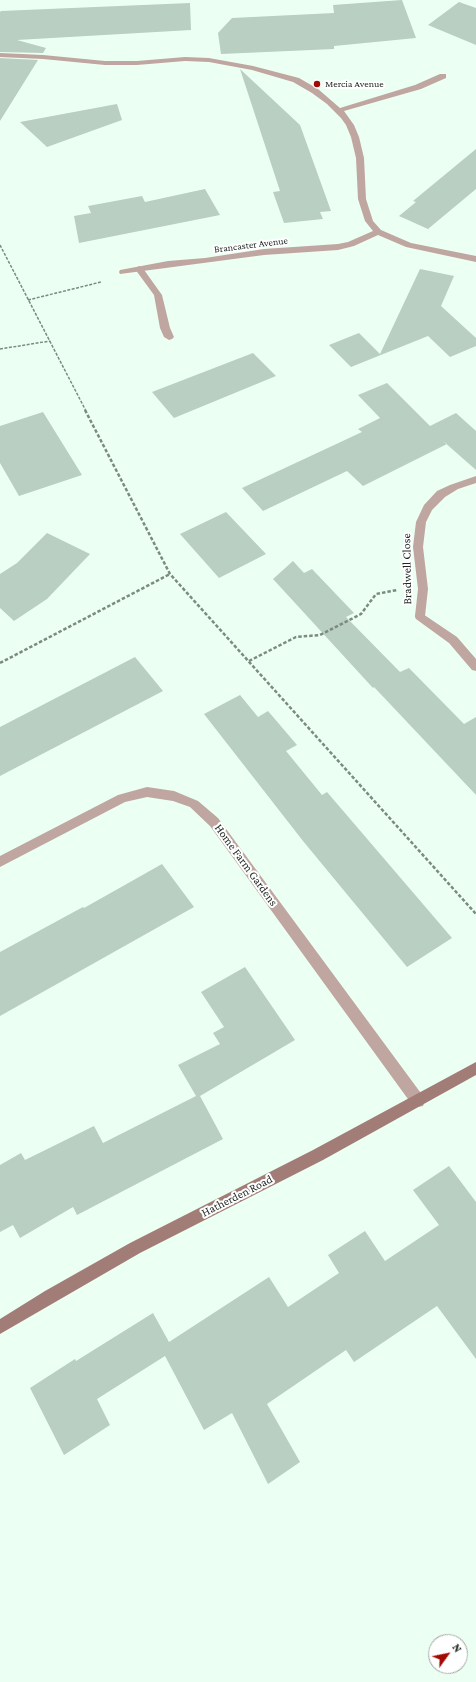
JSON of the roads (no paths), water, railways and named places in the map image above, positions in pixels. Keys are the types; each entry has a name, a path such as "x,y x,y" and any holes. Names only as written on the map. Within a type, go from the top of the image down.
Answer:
{"street":[{"path":"0,56 43,57 104,63 136,63 191,59 233,64 271,72 296,80 315,91 340,110 350,125 356,137 360,158 362,198 369,221 378,232 409,245 476,259"},
{"path":"340,110 418,87 443,76"},
{"name":"Brancaster Avenue","path":"123,272 168,264 205,261 264,252 338,247 352,244 378,232"},
{"path":"139,269 153,286 158,295 164,328 169,337"},
{"name":"Bradwell Close","path":"476,479 454,487 441,494 432,503 421,522 418,539 423,588 420,616 453,640 476,666"},
{"name":"Home Farm Gardens","path":"0,862 122,798 147,792 174,796 194,804 214,822 418,1101"},
{"name":"Hatherden Road","path":"0,1327 50,1296 135,1248 318,1155 476,1068"}],"place":[{"name":"Mercia Avenue","path":"317,84"}]}
